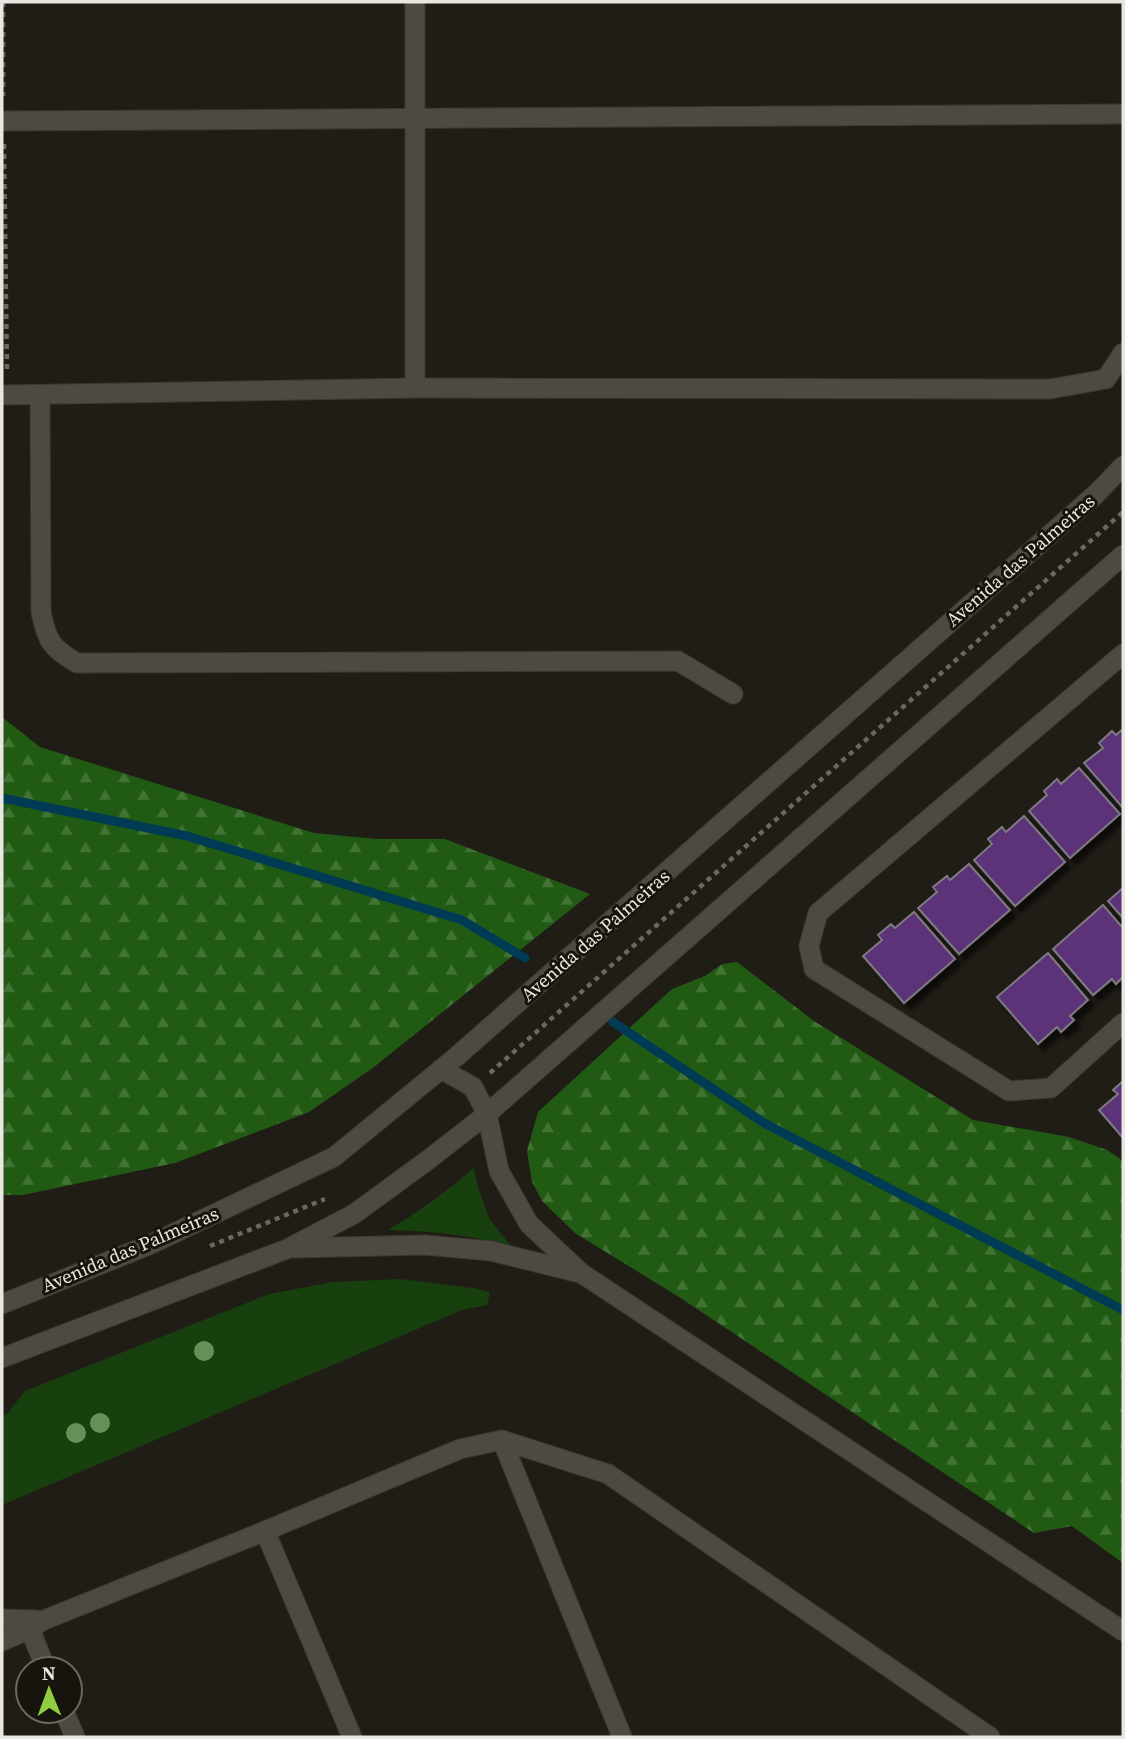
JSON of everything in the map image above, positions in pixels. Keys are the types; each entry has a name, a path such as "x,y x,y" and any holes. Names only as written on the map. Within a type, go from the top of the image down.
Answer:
{"street":[{"path":"415,2 415,388"},
{"path":"3,121 1123,114"},
{"path":"4,395 415,388 1050,389 1106,379 1123,354"},
{"path":"40,395 41,612 49,641 60,654 77,663 678,661 733,694"},
{"name":"Avenida das Palmeiras","path":"2,1304 149,1245 334,1157 441,1069 1096,494 1123,466"},
{"path":"2,1358 287,1249 354,1214 487,1114 1123,555"},
{"path":"1123,654 818,913 809,946 814,969 1009,1091 1051,1088 1123,1023"},
{"path":"441,1069 473,1087 487,1114 499,1171 529,1224 581,1273 1123,1631"},
{"path":"287,1249 425,1245 491,1251 581,1273"},
{"path":"502,1440 622,1737"},
{"path":"2,1641 32,1623 264,1531 460,1449 502,1440 608,1474 990,1737"},
{"path":"264,1531 352,1737"},
{"path":"2,1619 32,1623"},
{"path":"32,1623 42,1655"}],"path":[{"path":"3,2 4,395"}],"green space":[{"path":"2,717 40,747 314,833 376,839 445,839 590,894 374,1067 309,1112 175,1163 23,1195 2,1195"},
{"path":"737,962 814,1021 973,1120 1069,1137 1107,1150 1123,1161 1123,1563 1072,1526 1034,1533 679,1297 575,1233 542,1201 532,1182 527,1151 538,1112 672,989 705,976 722,964"},
{"path":"474,1168 490,1220 511,1246 450,1234 388,1230 433,1201"},
{"path":"401,1279 490,1292 487,1305 462,1310 2,1505 2,1416 7,1414 25,1391 269,1294 333,1282"}],"building":[{"path":"1123,729 1123,808 1084,763 1103,748 1099,743 1112,731 1116,735"},
{"path":"1079,768 1120,814 1070,858 1029,811 1047,795 1044,791 1057,779 1061,784"},
{"path":"1024,816 1065,862 1015,906 974,860 992,844 988,839 1002,827 1006,832"},
{"path":"969,864 1010,910 959,954 918,908 937,892 933,887 947,876 950,880"},
{"path":"1123,888 1123,918 1108,901"},
{"path":"1103,905 1123,928 1123,977 1116,984 1112,979 1093,995 1053,949"},
{"path":"914,912 955,959 904,1003 863,956 882,940 878,935 891,924 895,928"},
{"path":"1048,953 1088,1000 1070,1016 1074,1020 1061,1032 1057,1027 1038,1044 997,997"},
{"path":"1123,1081 1123,1138 1099,1110 1118,1094 1113,1090"}],"waterway":[{"path":"2,798 187,836 462,920 525,958"},
{"path":"613,1022 764,1123 1123,1310"}]}
